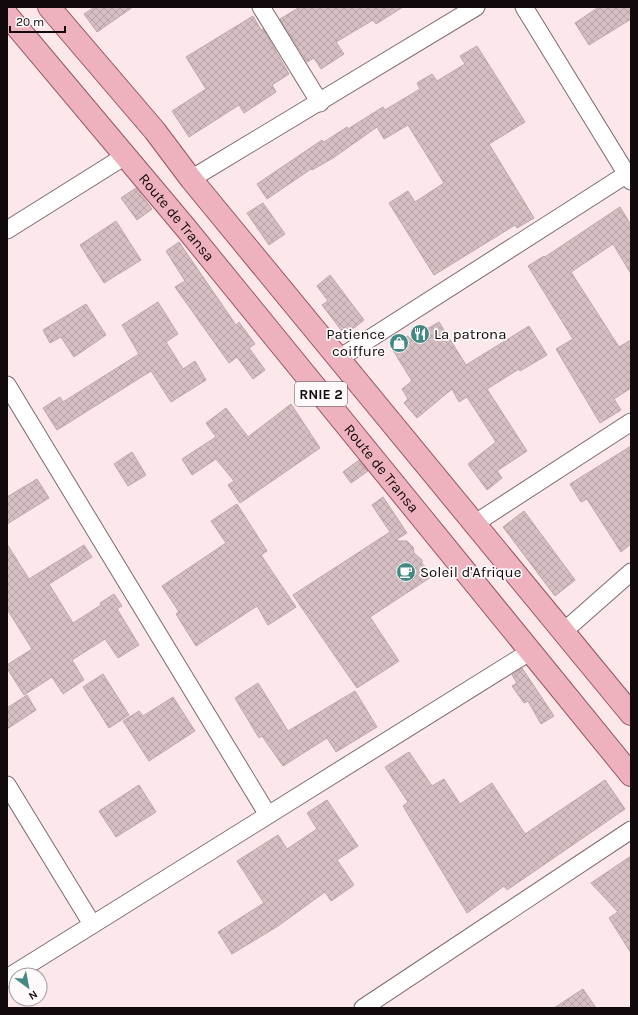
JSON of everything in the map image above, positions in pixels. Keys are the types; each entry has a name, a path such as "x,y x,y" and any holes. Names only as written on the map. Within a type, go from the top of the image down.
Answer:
{"main road":[{"name":"RNIE 2","path":"49,7 155,131 191,179 631,714"},
{"name":"Route de Transa","path":"7,15 125,156 631,775"}],"street":[{"path":"261,7 320,103"},
{"path":"191,179 320,103 476,7"},
{"path":"338,359 629,178 524,7"},
{"path":"7,230 125,156"},
{"path":"7,385 268,815"},
{"path":"474,524 631,422"},
{"path":"563,632 631,572"},
{"path":"7,978 530,651"},
{"path":"7,785 92,924"},
{"path":"363,1008 631,830"}],"building":[{"path":"95,7 133,7 97,32 84,14"},
{"path":"300,7 403,7 376,24 373,20 336,42 344,54 321,69 314,58 307,62 280,19"},
{"path":"599,7 631,7 631,19 589,45 575,23"},
{"path":"253,16 261,30 263,29 289,74 272,85 276,92 244,113 239,105 189,137 172,111 206,89 186,57"},
{"path":"477,46 525,122 489,144 534,218 517,228 515,225 434,275 389,203 408,191 415,202 444,183 408,125 384,139 377,127 333,158 312,170 311,169 267,199 257,184 322,140 324,142 383,107 385,110 420,89 417,83 432,74 437,81 465,64 460,56"},
{"path":"136,188 152,209 137,220 121,198"},
{"path":"263,203 285,234 269,245 247,213"},
{"path":"620,207 631,225 631,274 613,244 571,272 619,347 631,340 631,388 614,399 621,410 600,423 556,349 573,339 528,266 544,256 545,257"},
{"path":"116,221 141,260 104,283 80,245"},
{"path":"179,242 236,325 239,322 255,344 249,348 265,370 253,379 237,357 229,363 175,287 185,281 166,251"},
{"path":"330,275 364,320 345,335 322,305 328,301 317,286"},
{"path":"158,302 178,334 166,342 183,369 195,361 206,380 171,402 151,371 57,430 43,408 60,397 63,402 139,354 122,325"},
{"path":"86,304 106,335 74,357 61,337 50,343 43,330"},
{"path":"439,322 466,365 529,326 547,355 520,371 519,369 487,389 527,451 497,471 502,478 487,490 468,464 496,442 467,397 459,402 452,389 417,418 404,403 408,399 402,389 412,381 391,347 408,336 410,339"},
{"path":"291,404 320,448 240,503 228,485 234,481 216,459 192,475 182,459 216,437 206,423 226,408 248,437"},
{"path":"631,446 631,544 621,552 587,499 581,502 570,484"},
{"path":"132,452 146,475 128,486 114,464"},
{"path":"359,460 368,471 351,483 343,472"},
{"path":"37,479 49,498 7,524 7,497"},
{"path":"383,497 407,533 397,539 398,541 407,541 413,547 414,553 422,560 422,564 426,567 431,577 370,617 399,661 357,688 293,595 390,532 372,505"},
{"path":"237,504 267,551 261,555 296,607 268,625 257,606 196,646 176,614 179,612 162,586 226,543 211,521"},
{"path":"524,511 575,580 555,596 503,527"},
{"path":"7,544 29,579 84,545 92,557 49,584 73,623 101,605 100,603 114,594 122,606 117,609 139,645 118,658 105,639 72,660 84,680 63,694 52,677 24,695 7,668 7,665 32,649 7,609"},
{"path":"522,668 554,716 541,724 528,701 524,703 512,686 517,683 512,675"},
{"path":"103,674 129,715 109,728 83,687"},
{"path":"258,683 288,731 355,691 377,727 336,752 327,738 283,766 262,736 259,738 235,698"},
{"path":"27,695 36,710 7,729 7,708"},
{"path":"173,697 195,731 149,761 123,721 139,711 143,716"},
{"path":"409,752 432,786 444,779 460,804 492,783 525,834 605,780 625,809 507,890 504,886 467,913 403,806 408,802 385,767"},
{"path":"139,785 156,812 116,837 99,811"},
{"path":"327,800 358,846 337,860 354,885 331,901 325,892 278,926 232,954 218,932 264,903 237,861 278,835 287,849 317,829 307,813"},
{"path":"631,856 631,953 609,918 618,912 591,883"},
{"path":"583,989 596,1008 554,1008"}],"place":[{"name":"La patrona","path":"420,334"},
{"name":"Patience coiffure","path":"399,343"},
{"name":"Soleil d'Afrique","path":"406,572"}]}
